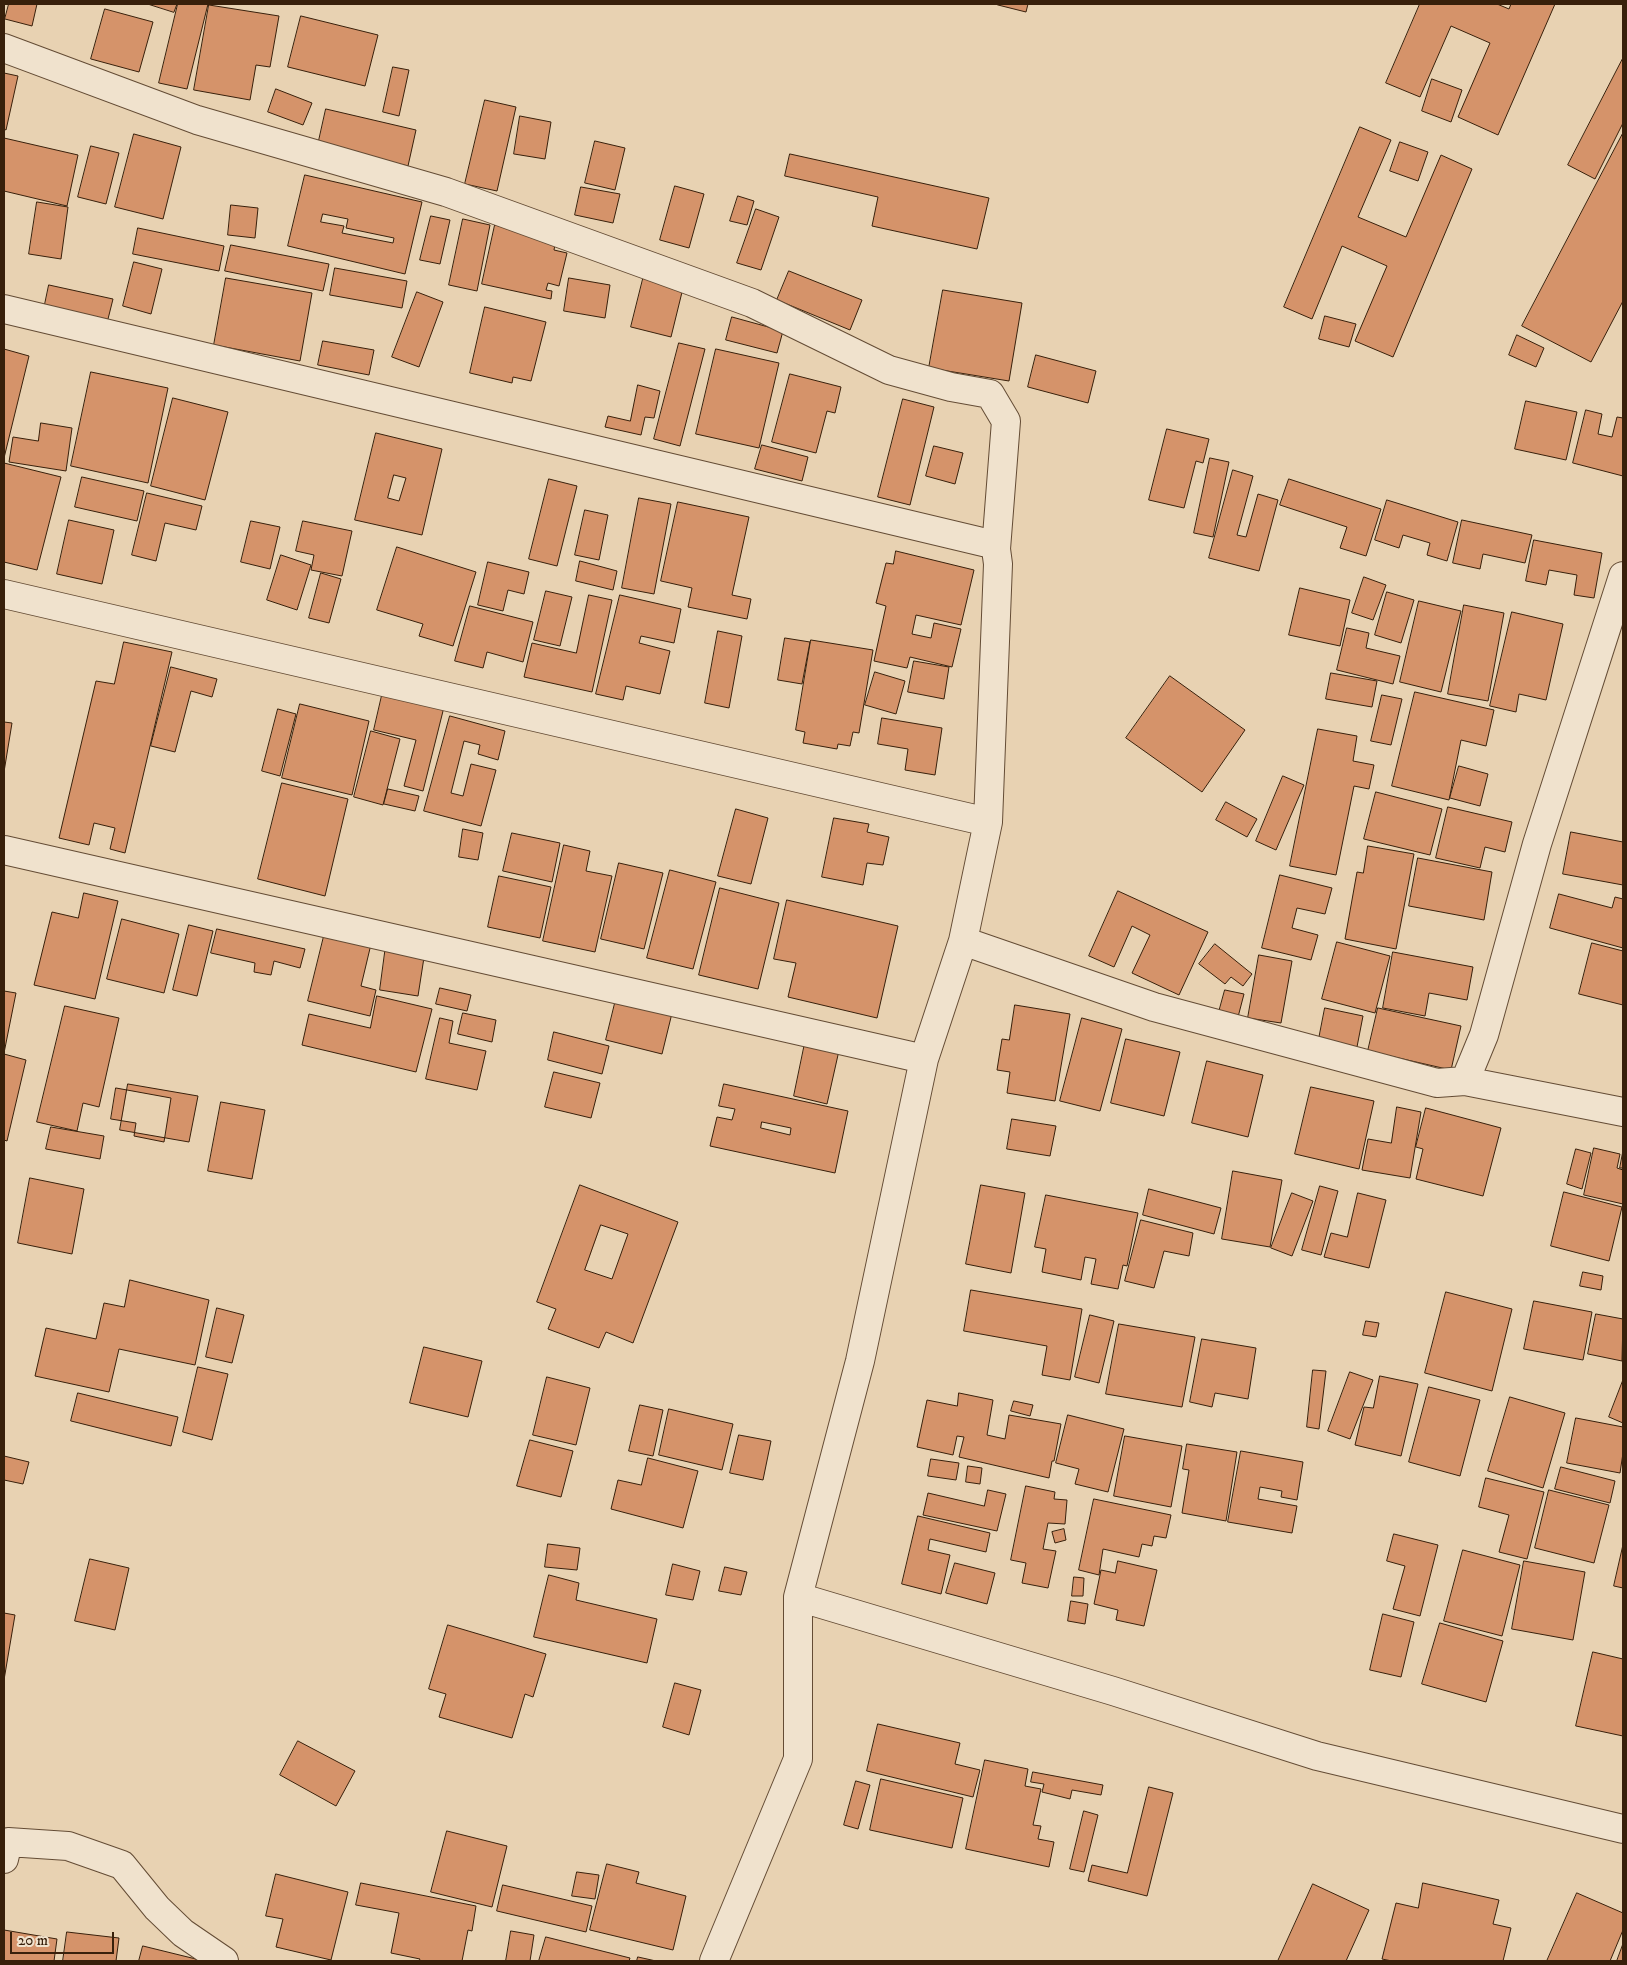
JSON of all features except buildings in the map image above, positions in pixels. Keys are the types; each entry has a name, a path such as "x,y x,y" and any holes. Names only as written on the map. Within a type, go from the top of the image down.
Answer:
{"street":[{"path":"4,48 197,120 446,192 752,303 890,370 951,387 990,394 1006,421 996,549 998,564 988,822 963,941 924,1059 860,1361 798,1597 798,1759 714,1961"},
{"path":"4,309 991,544 996,549"},
{"path":"1465,1081 1484,1035 1537,844 1623,576"},
{"path":"4,594 988,822"},
{"path":"4,850 924,1059"},
{"path":"963,941 1154,1007 1437,1083 1465,1081 1623,1112"},
{"path":"798,1597 1113,1691 1317,1756 1623,1829"},
{"path":"4,1858 8,1842 68,1846 122,1865 157,1908 184,1933 224,1961"}]}
